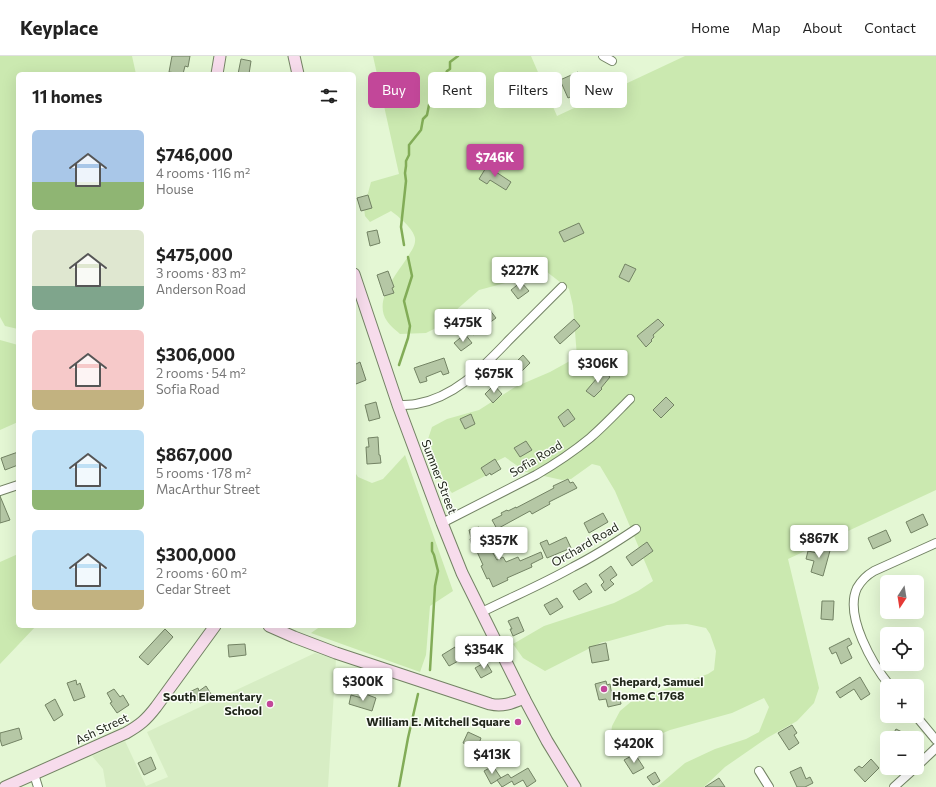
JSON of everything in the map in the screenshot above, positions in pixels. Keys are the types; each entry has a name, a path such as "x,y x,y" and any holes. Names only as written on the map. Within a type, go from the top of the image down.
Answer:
{"main road":[{"path":"217,72 220,56"},
{"path":"294,56 298,72"},
{"name":"Sumner Street","path":"356,280 398,405 462,573 524,698 547,741 575,787"},
{"name":"Ash Street","path":"5,787 126,733 140,725 148,718 214,628"},
{"path":"274,628 336,653 490,704 501,706 507,705 524,698"}],"street":[{"path":"603,56 612,61"},
{"path":"398,405 425,402 446,393 467,380 484,366 562,287"},
{"name":"Sofia Road","path":"442,523 536,475 560,461 590,438 630,399"},
{"path":"0,491 16,486"},
{"name":"Orchard Road","path":"482,612 572,568 636,529"},
{"path":"885,679 875,665 862,640 854,611 856,593 861,583 874,571 936,543"},
{"path":"922,723 936,740"},
{"path":"924,759 936,748"},
{"path":"759,771 768,787"},
{"path":"34,774 38,787"},
{"path":"894,787 907,775"}],"shaded area":[{"path":"0,56 132,56 136,72 16,72 16,329 5,326 0,317"},
{"path":"373,56 531,56 538,72 494,72 494,108 554,108 557,116 574,108 627,108 627,83 685,56 936,56 936,490 788,559 819,688 814,703 797,721 767,738 725,767 704,787 657,787 685,763 715,749 746,739 759,732 769,707 764,698 732,713 670,730 631,747 622,747 615,742 611,734 612,726 620,711 633,700 708,674 714,670 716,651 710,634 706,628 687,624 667,625 602,642 545,671 523,658 513,644 544,626 614,603 638,591 653,581 615,491 600,466 592,464 571,479 562,480 526,472 505,457 497,461 487,475 452,493 429,466 424,451 432,427 447,419 479,410 515,387 550,372 577,357 573,306 569,289 547,272 479,290 447,318 442,325 426,333 400,334 388,323 383,313 384,297 392,280 413,248 415,238 412,230 391,211 370,222 365,216 364,208 371,182 399,174 384,108 420,108 420,72 377,72"},
{"path":"0,340 16,344 16,423 0,430"},
{"path":"405,455 453,591 430,606 426,655 420,672 311,633 318,628 356,628 356,474 358,477 372,483 383,479"},
{"path":"16,555 16,628 34,628 0,664 0,562"},
{"name":"South Elementary School","path":"315,653 336,659 328,787 106,787 103,769 92,756 125,741 146,786 168,777 147,732"}],"building":[{"path":"172,56 190,56 188,67 185,66 184,72 169,72"},
{"path":"241,59 251,61 249,72 238,72"},
{"path":"570,76 570,97 568,98 562,84 562,79"},
{"path":"487,166 511,182 506,190 490,180 487,184 479,179"},
{"path":"368,195 372,208 361,211 357,198"},
{"path":"579,223 584,233 564,242 559,232"},
{"path":"377,230 380,243 370,246 367,232"},
{"path":"625,264 636,269 629,282 619,277"},
{"path":"388,271 394,287 392,288 394,293 384,296 377,275"},
{"path":"521,282 529,291 518,299 511,290"},
{"path":"489,309 496,318 473,335 468,327"},
{"path":"574,319 580,326 560,344 554,337"},
{"path":"658,319 664,325 653,335 654,337 651,340 652,341 646,347 637,336"},
{"path":"465,334 472,343 461,351 454,343"},
{"path":"523,355 530,363 520,373 513,365"},
{"path":"444,358 449,373 443,375 441,371 426,377 427,381 420,383 414,368"},
{"path":"360,362 366,380 356,384 356,364"},
{"path":"603,371 610,377 601,388 602,389 594,397 586,391"},
{"path":"494,385 502,394 493,403 485,394"},
{"path":"666,397 674,405 661,418 653,410"},
{"path":"376,402 380,418 369,421 365,405"},
{"path":"568,409 575,419 564,427 558,417"},
{"path":"471,414 475,424 465,429 460,419"},
{"path":"378,437 381,463 367,464 366,447 369,447 368,438"},
{"path":"526,441 532,450 520,457 514,448"},
{"path":"16,453 16,466 5,470 1,458"},
{"path":"495,459 501,469 491,475 490,473 486,476 481,468"},
{"path":"568,479 570,483 573,482 577,488 549,502 550,504 532,514 530,511 497,529 492,520 502,515 501,513 516,508"},
{"path":"0,496 10,520 0,523"},
{"path":"603,513 608,522 589,533 584,523"},
{"path":"923,514 928,525 911,533 906,522"},
{"path":"479,527 483,541 486,541 497,560 503,557 506,562 518,557 520,561 541,552 543,558 531,564 532,567 507,578 508,580 493,587 489,578 487,579 481,566 483,565 474,545 472,546 470,539 469,530"},
{"path":"886,530 891,541 873,549 868,538"},
{"path":"566,537 571,548 547,558 540,543 547,540 549,545"},
{"path":"647,542 653,551 632,566 626,557"},
{"path":"820,544 831,547 823,576 811,572 814,561 806,559 808,551 817,553"},
{"path":"611,566 617,575 610,580 614,584 605,591 601,585 604,582 599,575"},
{"path":"586,583 592,592 579,600 573,591"},
{"path":"557,598 563,607 550,615 544,605"},
{"path":"822,601 834,601 833,620 821,619"},
{"path":"518,617 524,631 513,636 510,629 512,629 508,621"},
{"path":"165,629 173,637 148,665 139,657"},
{"path":"849,638 852,644 847,647 852,658 841,664 836,652 832,654 829,648"},
{"path":"606,643 609,660 592,663 589,647"},
{"path":"245,644 246,655 229,657 228,645"},
{"path":"455,647 462,659 449,666 442,655"},
{"path":"486,662 492,672 481,678 475,668"},
{"path":"860,677 870,694 861,700 854,689 840,698 836,692"},
{"path":"76,680 77,685 80,683 85,697 74,701 67,683"},
{"name":"Shepard, Samuel Home C 1768","path":"606,681 607,685 610,684 612,696 619,694 621,704 608,707 606,699 599,700 595,684"},
{"path":"206,686 211,694 190,703 185,694 198,688 199,691"},
{"path":"114,689 120,697 123,695 129,705 117,713 110,703 112,702 107,693"},
{"path":"363,693 376,698 372,711 349,704 351,695 362,698"},
{"path":"55,699 63,715 54,721 45,705"},
{"path":"792,725 797,733 794,735 799,743 789,750 778,733"},
{"path":"19,728 22,739 2,746 0,733"},
{"path":"468,732 481,738 477,749 463,743"},
{"path":"635,754 644,768 633,774 624,760"},
{"path":"151,757 156,769 144,775 138,763"},
{"path":"871,759 879,768 865,782 854,770 859,766 862,768"},
{"path":"493,766 501,778 491,784 484,771"},
{"path":"801,767 806,779 810,777 813,783 805,787 797,787 790,772"},
{"path":"528,768 536,781 527,787 523,780 514,785 512,781 502,787 497,780 508,774 511,778"},
{"path":"655,772 660,781 653,785 647,777"},
{"path":"719,778 725,787 705,787"}],"waterway":[{"path":"404,245 401,227 406,181 406,161 409,155 409,145 421,130 423,119 427,115 429,105 435,100 447,71 450,69 450,62 458,56"},
{"path":"399,365 408,338 410,326 404,301 412,276 408,257"},
{"path":"430,670 435,586 438,571 432,551 432,543"},
{"path":"399,787 418,694"}],"place":[{"name":"Shepard, Samuel Home C 1768","path":"604,689"},
{"name":"South Elementary School","path":"270,704"},
{"name":"William E. Mitchell Square","path":"518,722"}]}
